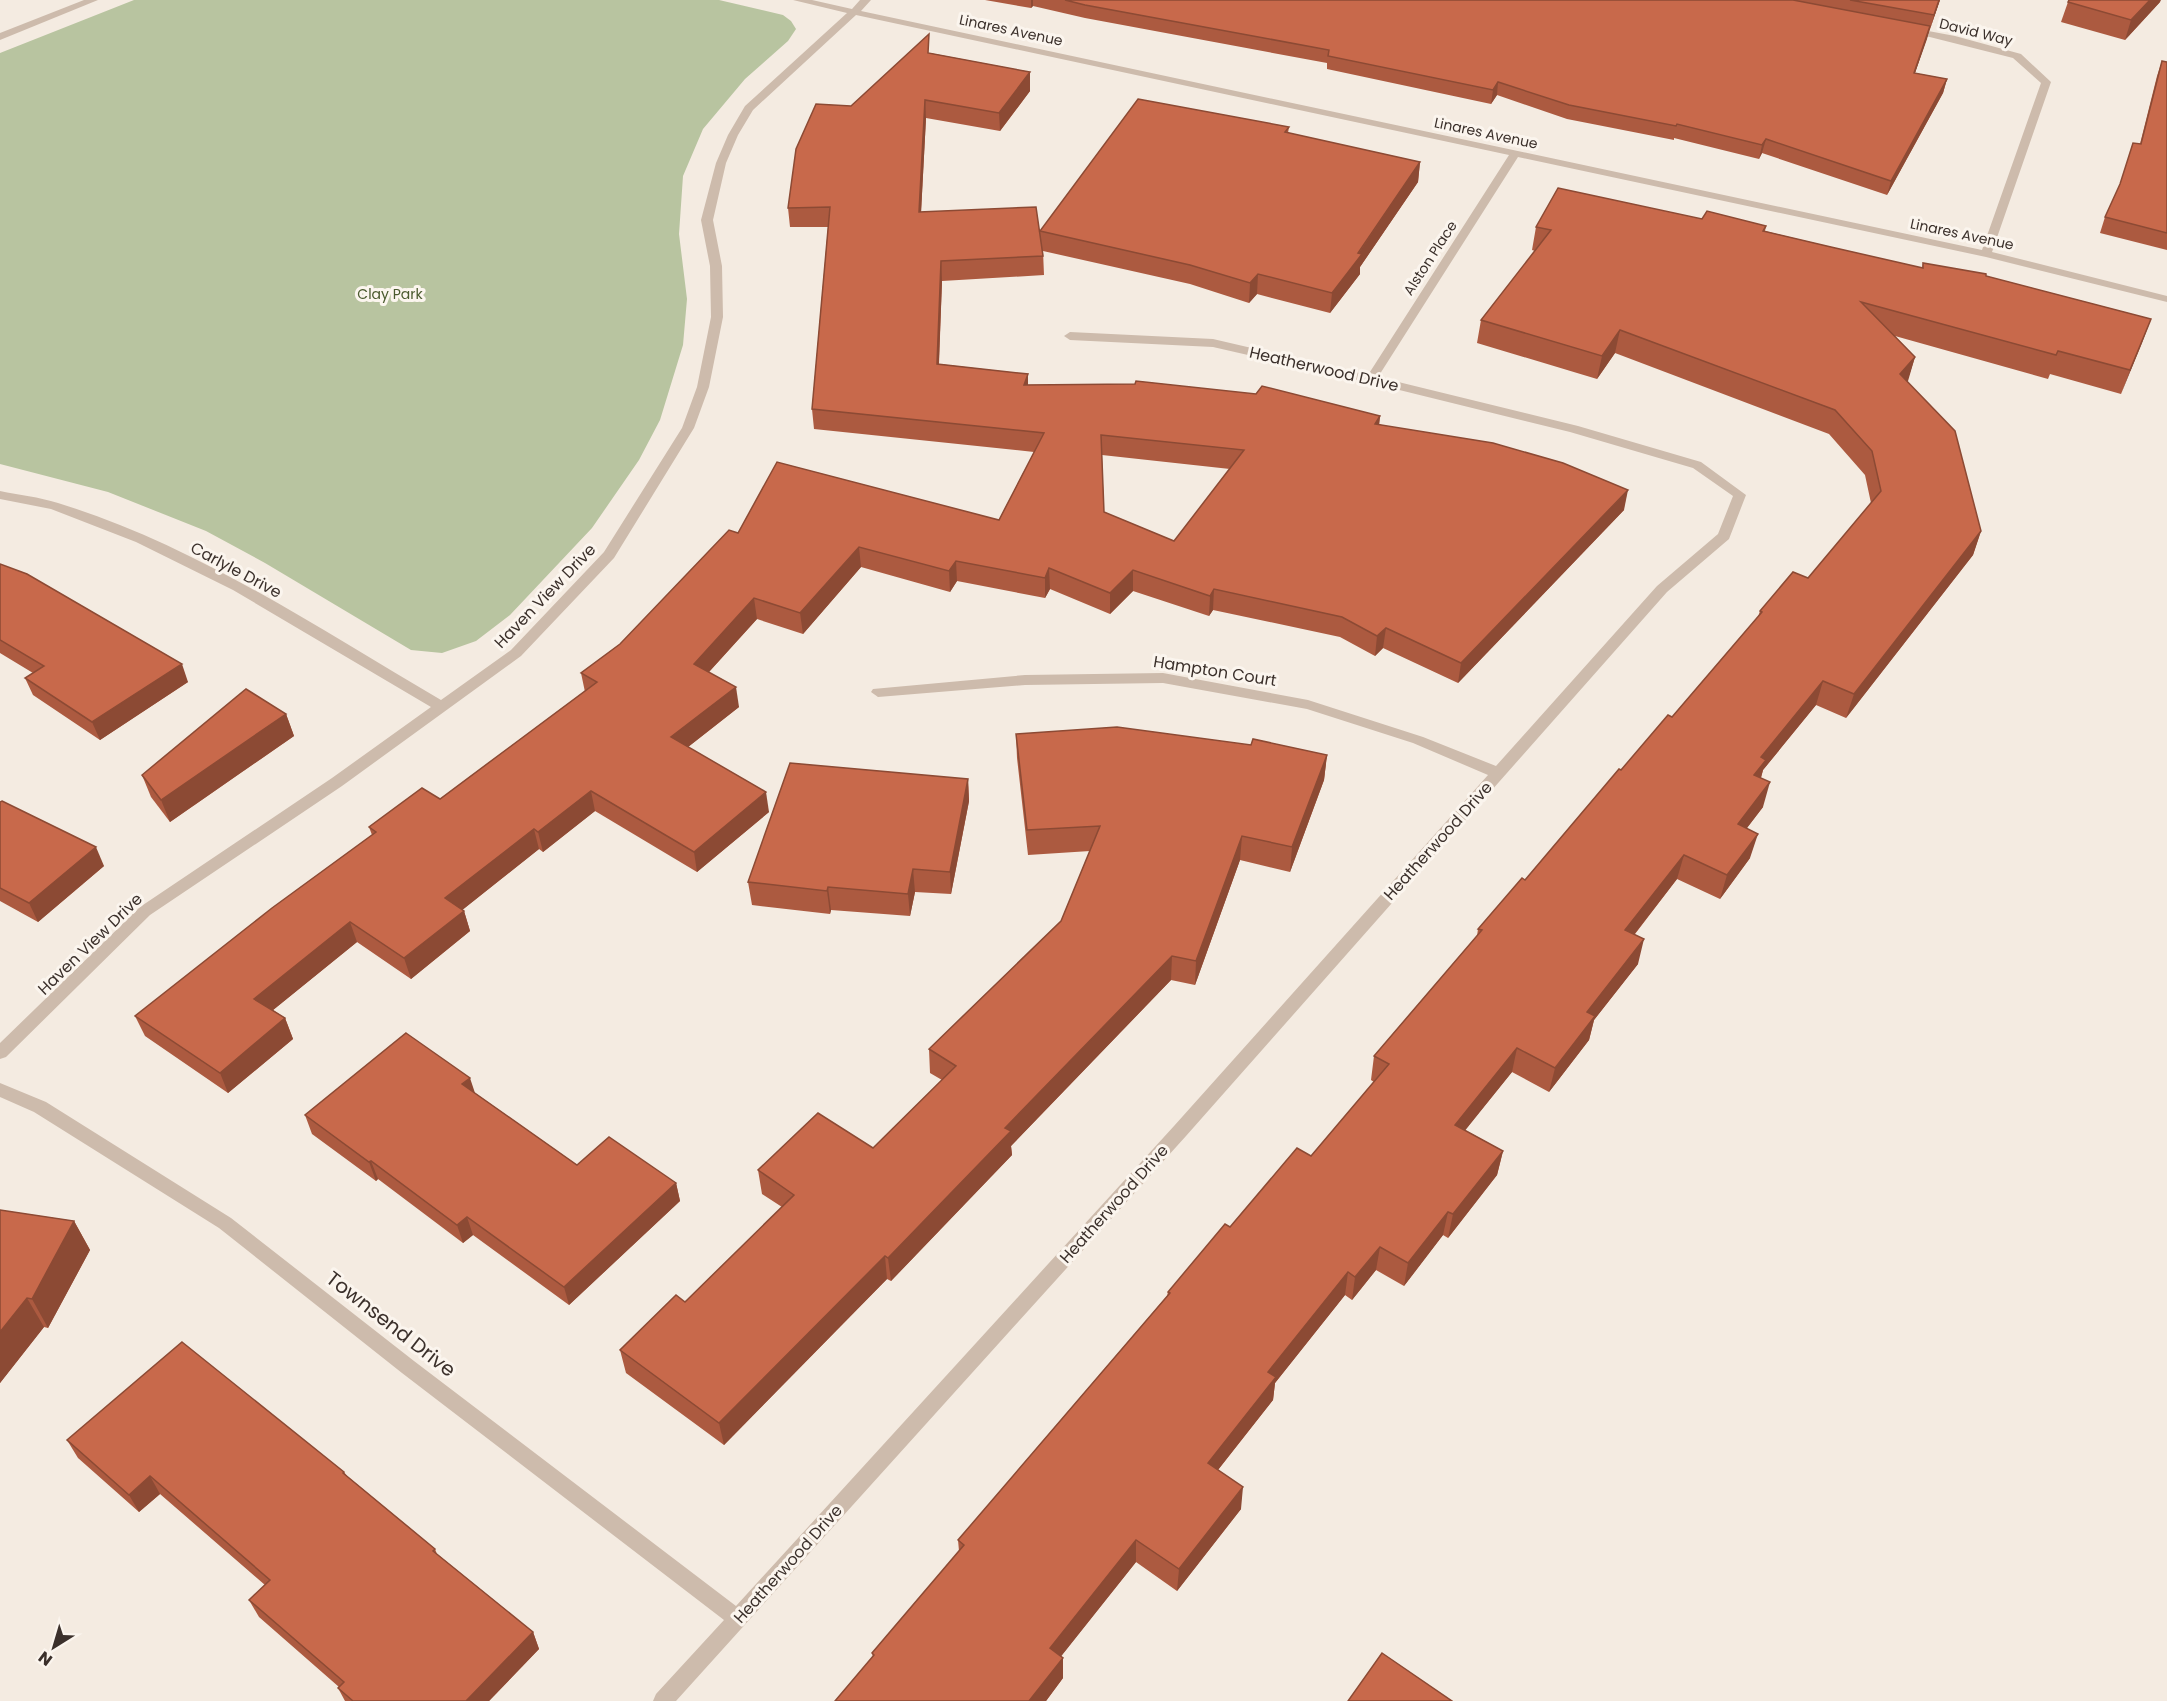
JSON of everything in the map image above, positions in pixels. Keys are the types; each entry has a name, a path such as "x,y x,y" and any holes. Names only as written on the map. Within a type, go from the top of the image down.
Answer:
{"street":[{"path":"0,37 93,0"},
{"name":"Linares Avenue","path":"798,0 1986,254 2167,299"},
{"name":"Haven View Drive","path":"0,1053 145,911 337,782 516,653 609,555 688,428 703,387 717,317 716,266 707,220 721,163 733,135 749,108 781,77 829,37 866,0"},
{"name":"David Way","path":"1897,28 1955,39 2017,56 2046,82 1986,254"},
{"name":"Alston Place","path":"1371,379 1515,154"},
{"name":"Heatherwood Drive","path":"663,1701 1172,1140 1662,589 1724,536 1740,495 1697,465 1574,429 1371,379 1213,343 1070,336"},
{"name":"Carlyle Drive","path":"0,495 54,506 141,539 238,587 442,706"},
{"name":"Hampton Court","path":"878,692 1025,680 1162,678 1308,705 1418,740 1498,773"},
{"name":"Townsend Drive","path":"0,1090 40,1107 225,1223 417,1374 738,1619"}],"green space":[{"name":"Clay Park","path":"134,0 719,0 783,15 796,29 788,41 745,79 703,129 683,176 679,234 687,299 683,345 660,420 639,460 592,528 510,615 476,641 442,653 411,650 265,563 206,531 108,492 0,464 0,53"}],"building":[{"path":"1065,0 1793,0 1930,26 1914,73 1947,79 1891,181 1766,139 1762,145 1677,124 1676,126 1569,105 1498,82 1493,90 1328,56 1329,50"},
{"path":"1850,0 1939,0 1934,15"},
{"path":"2069,0 2150,0 2131,20 2068,2"},
{"path":"929,34 928,53 1030,72 999,113 925,100 919,212 1036,207 1043,256 941,261 937,364 1028,374 1024,385 1135,384 1136,381 1256,394 1262,386 1380,416 1375,424 1493,443 1563,463 1628,490 1461,663 1386,628 1377,636 1342,617 1214,589 1210,596 1133,570 1110,593 1049,568 1045,578 956,561 949,571 859,547 800,613 754,598 694,664 736,687 671,737 766,792 694,852 591,791 538,832 534,829 445,898 464,911 404,958 350,922 254,999 285,1018 220,1073 135,1016 272,908 376,832 369,827 422,788 440,799 597,682 581,673 620,644 729,530 738,533 777,462 999,520 1044,433 812,409 830,207 788,208 796,149 816,104 851,106","holes":["1101,435 1244,450 1174,541 1104,512"]},
{"path":"2162,61 2167,62 2167,233 2105,217 2120,184 2133,143 2141,144"},
{"path":"1138,99 1289,127 1285,132 1420,162 1358,253 1362,254 1332,293 1258,274 1250,283 1190,265 1040,231"},
{"path":"1558,188 1702,219 1707,211 1766,226 1763,231 1923,268 1923,263 1986,274 1986,276 2151,319 2130,370 2058,351 2056,355 1861,302 1915,357 1900,374 1955,431 1981,531 1854,694 1823,681 1761,757 1766,760 1754,775 1770,782 1738,824 1758,834 1727,875 1684,855 1625,930 1644,939 1587,1012 1595,1016 1555,1068 1517,1048 1455,1125 1503,1151 1453,1214 1448,1212 1408,1263 1380,1247 1355,1277 1348,1272 1268,1372 1276,1377 1208,1463 1243,1487 1179,1569 1136,1540 1050,1648 1063,1658 1029,1701 835,1701 874,1655 872,1653 964,1545 958,1540 1170,1293 1168,1292 1225,1224 1230,1227 1297,1148 1311,1156 1389,1064 1374,1056 1482,930 1478,929 1522,878 1525,880 1668,715 1672,717 1762,612 1760,611 1793,572 1808,578 1881,491 1872,451 1835,410 1620,330 1602,356 1481,320 1551,230 1536,227"},
{"path":"0,564 27,574 182,664 92,722 25,678 44,666 0,640"},
{"path":"246,689 286,714 161,800 142,775"},
{"path":"1117,727 1251,745 1253,739 1327,755 1292,847 1242,836 1196,961 1172,956 1005,1128 1011,1131 888,1258 885,1256 719,1423 620,1350 676,1295 685,1302 794,1195 758,1170 818,1113 873,1148 956,1066 929,1049 1061,921 1100,826 1027,830 1016,734"},
{"path":"790,763 968,779 950,872 913,869 908,894 828,887 827,891 748,882"},
{"path":"0,802 96,847 29,903 0,888"},
{"path":"406,1033 470,1078 462,1084 577,1165 609,1137 676,1183 564,1287 467,1217 457,1225 305,1115"},
{"path":"0,1210 74,1221 32,1299 27,1298 0,1332"},
{"path":"182,1342 344,1472 435,1549 433,1551 533,1632 466,1701 353,1701 338,1688 344,1682 249,1600 270,1580 150,1476 129,1495 67,1440"},
{"path":"1382,1653 1452,1701 1348,1701"}]}
